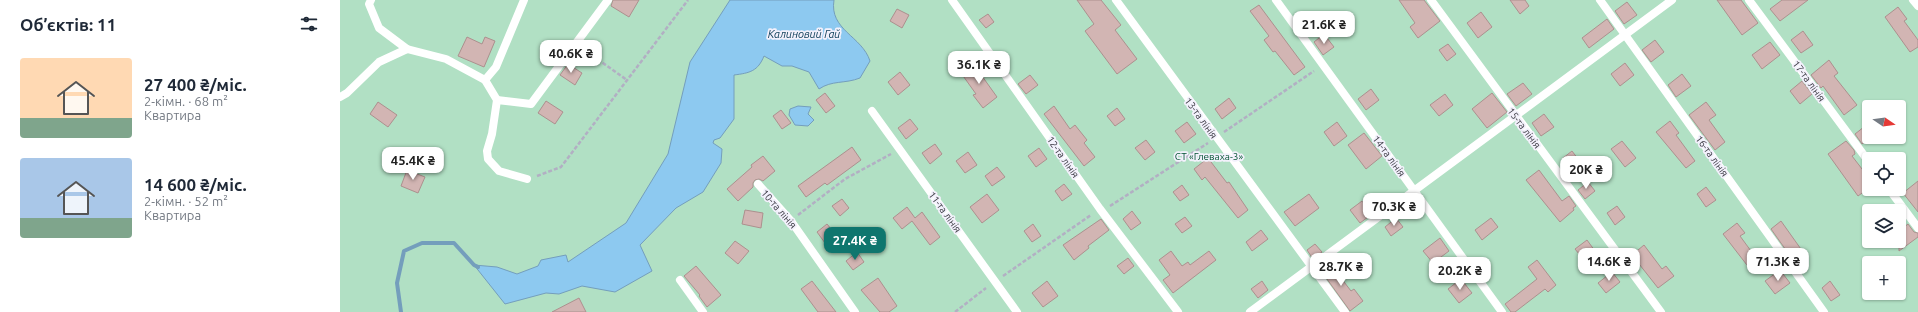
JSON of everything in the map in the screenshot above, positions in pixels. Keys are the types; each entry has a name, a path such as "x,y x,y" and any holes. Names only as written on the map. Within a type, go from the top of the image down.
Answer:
{"lane":[{"path":"371,0 369,4 379,28 407,49 446,59 485,80 497,100 492,134 487,151 488,159 499,171 527,179"},
{"path":"485,80 496,67 524,0"},
{"path":"497,100 531,104 608,0"},
{"name":"12-та лінія","path":"952,0 1100,209 1178,312"},
{"name":"13-та лінія","path":"1116,0 1215,138 1345,312"},
{"name":"14-та лінія","path":"1276,0 1502,312"},
{"name":"15-та лінія","path":"1431,0 1515,116 1661,312"},
{"name":"16-та лінія","path":"1600,0 1824,312"},
{"path":"1250,312 1672,0"},
{"name":"17-та лінія","path":"1749,0 1862,153"},
{"path":"1913,0 1918,6"},
{"path":"340,97 347,93 379,62 407,49"},
{"name":"11-та лінія","path":"872,112 1017,312"},
{"name":"10-та лінія","path":"758,184 791,221 855,312"},
{"path":"1894,196 1918,228"},
{"path":"680,280 703,312"}],"path":[{"path":"527,179 561,167 688,0"},
{"path":"576,44 627,80"},
{"path":"955,312 995,281 1100,209 1112,206 1323,65"},
{"path":"791,221 845,179 879,161 899,148"}],"green space":[{"name":"СТ «Глеваха-3»","path":"340,0 1918,0 1918,312 340,312"}],"water":[{"name":"Калиновий Гай","path":"730,0 834,0 836,19 866,52 870,61 860,78 829,84 819,89 809,72 792,66 782,66 764,56 759,65 753,70 734,75 734,119 720,138 714,140 713,143 722,149 721,163 703,192 676,208 640,245 652,271 615,292 582,286 559,294 546,293 505,304 474,265 497,267 517,274 538,266 541,260 566,255 568,262 626,223 668,154 690,62"},
{"path":"798,106 811,107 808,114 814,120 808,126 795,125 789,115 790,109"}],"building":[{"path":"613,0 639,0 629,17 611,6"},
{"path":"1077,0 1101,0 1121,25 1115,30 1137,59 1117,74 1085,31 1094,24"},
{"path":"1399,0 1424,0 1440,21 1418,38 1410,27 1415,23"},
{"path":"1510,0 1525,0 1529,6 1520,14"},
{"path":"1717,0 1741,0 1758,23 1742,35"},
{"path":"1782,0 1808,0 1780,21 1770,9"},
{"path":"1627,2 1637,15 1624,24 1615,11"},
{"path":"1259,5 1305,67 1294,75 1264,40 1269,36 1250,11"},
{"path":"1898,7 1907,19 1904,21 1918,40 1918,47 1910,52 1885,17"},
{"path":"897,9 909,15 902,28 890,21"},
{"path":"1481,12 1492,27 1478,38 1467,23"},
{"path":"988,14 994,22 986,28 979,20"},
{"path":"1607,19 1614,29 1589,48 1582,38"},
{"path":"1803,31 1813,45 1801,53 1791,40"},
{"path":"1324,34 1334,47 1323,55 1314,42"},
{"path":"467,37 482,44 485,37 495,41 484,67 458,56"},
{"path":"1655,40 1664,52 1651,62 1642,50"},
{"path":"1770,42 1780,55 1762,69 1752,55"},
{"path":"1448,44 1456,54 1447,61 1439,50"},
{"path":"1829,60 1838,73 1834,76 1857,105 1844,115 1823,86 1821,88 1811,75"},
{"path":"975,62 984,75 982,76 997,97 983,108 973,95 976,94 961,73"},
{"path":"1625,63 1634,75 1620,86 1611,74"},
{"path":"568,64 582,73 575,85 560,75"},
{"path":"900,72 910,85 898,95 888,82"},
{"path":"1682,74 1691,86 1676,97 1668,85"},
{"path":"1030,75 1038,85 1026,94 1018,84"},
{"path":"1802,81 1812,94 1800,104 1790,91"},
{"path":"1523,83 1532,94 1516,106 1507,94"},
{"path":"1371,89 1379,100 1366,110 1358,99"},
{"path":"825,93 835,106 826,113 816,100"},
{"path":"1492,93 1507,112 1487,128 1472,109"},
{"path":"1445,94 1453,105 1439,116 1430,105"},
{"path":"1229,98 1236,108 1222,119 1215,109"},
{"path":"546,101 563,112 555,124 538,113"},
{"path":"378,102 397,115 388,127 370,114"},
{"path":"1706,102 1716,115 1709,120 1725,142 1715,150 1689,115"},
{"path":"1054,106 1070,129 1075,125 1087,140 1084,143 1095,157 1084,166 1044,114"},
{"path":"1117,108 1125,119 1115,126 1107,116"},
{"path":"781,110 791,123 782,129 773,116"},
{"path":"1544,114 1554,127 1541,136 1532,123"},
{"path":"910,119 918,129 906,139 898,128"},
{"path":"1670,121 1679,133 1676,135 1695,161 1686,168 1656,132"},
{"path":"1187,122 1196,134 1184,143 1175,131"},
{"path":"1337,122 1347,136 1334,146 1324,132"},
{"path":"1862,128 1862,144 1855,134"},
{"path":"1364,133 1382,156 1366,169 1348,145"},
{"path":"1146,140 1155,152 1145,160 1135,148"},
{"path":"1622,141 1636,158 1625,167 1611,149"},
{"path":"1846,141 1854,150 1855,154 1852,156 1862,169 1862,193 1858,196 1828,154"},
{"path":"935,144 942,154 930,164 922,153"},
{"path":"852,147 861,160 827,185 825,183 806,197 798,186"},
{"path":"1039,148 1047,159 1036,167 1028,156"},
{"path":"1572,151 1581,163 1572,170 1563,158"},
{"path":"968,152 977,165 965,173 956,161"},
{"path":"763,156 775,171 763,181 759,179 755,180 753,187 738,201 727,189 752,167 751,165"},
{"path":"1208,158 1227,183 1229,182 1248,210 1238,218 1205,177 1202,180 1194,169"},
{"path":"997,167 1005,177 992,186 985,176"},
{"path":"407,170 425,177 418,193 401,186"},
{"path":"1539,170 1562,201 1569,196 1576,206 1573,208 1574,210 1560,222 1526,180"},
{"path":"1918,181 1918,212 1905,196 1906,191"},
{"path":"1588,182 1595,191 1585,199 1578,190"},
{"path":"1064,184 1072,194 1062,201 1055,191"},
{"path":"1182,185 1189,195 1180,201 1173,192"},
{"path":"1706,187 1716,200 1706,207 1697,194"},
{"path":"987,194 999,210 982,223 970,207"},
{"path":"1309,194 1319,208 1295,226 1284,212"},
{"path":"842,199 849,208 840,216 832,206"},
{"path":"1362,201 1372,214 1360,223 1350,210"},
{"path":"1617,206 1625,217 1615,225 1607,213"},
{"path":"907,207 915,218 922,212 940,237 930,245 912,221 902,229 893,218"},
{"path":"745,210 763,213 761,228 742,224"},
{"path":"1132,211 1141,223 1131,230 1123,219"},
{"path":"1185,217 1192,226 1182,233 1175,224"},
{"path":"1396,218 1403,227 1391,236 1385,227"},
{"path":"1491,218 1498,227 1482,240 1475,230"},
{"path":"1101,219 1109,230 1088,246 1089,248 1074,260 1063,245"},
{"path":"1781,221 1808,259 1798,267 1771,229"},
{"path":"1737,223 1745,233 1740,236 1759,262 1750,269 1723,234"},
{"path":"827,224 836,235 825,243 817,232"},
{"path":"1033,224 1041,236 1032,242 1024,231"},
{"path":"1908,224 1914,232 1918,233 1918,237 1906,246 1906,226"},
{"path":"1261,230 1268,239 1252,251 1246,242"},
{"path":"1440,238 1449,251 1433,263 1423,251"},
{"path":"1587,240 1595,251 1584,260 1575,249"},
{"path":"735,241 749,251 738,264 725,253"},
{"path":"1315,244 1322,252 1313,259 1307,250"},
{"path":"1644,245 1662,269 1666,266 1674,276 1658,288 1632,255"},
{"path":"1171,251 1182,266 1188,262 1190,265 1209,251 1216,260 1173,293 1163,280 1170,275 1159,260"},
{"path":"857,252 864,262 853,270 846,261"},
{"path":"1128,258 1134,266 1124,274 1117,266"},
{"path":"1537,260 1556,285 1548,292 1545,289 1515,312 1511,312 1505,304 1537,279 1528,267"},
{"path":"1328,261 1351,291 1354,289 1363,301 1350,311 1319,268"},
{"path":"696,266 721,295 707,307 699,296 700,295 684,276"},
{"path":"1780,270 1790,283 1775,294 1765,281"},
{"path":"1612,272 1620,282 1606,293 1598,283"},
{"path":"878,278 897,306 889,312 880,312 861,290"},
{"path":"1461,279 1472,293 1459,303 1448,289"},
{"path":"812,281 836,312 818,312 801,289"},
{"path":"1047,281 1058,296 1043,307 1032,293"},
{"path":"1262,281 1268,290 1258,298 1251,289"},
{"path":"1830,281 1840,295 1831,301 1822,288"},
{"path":"579,298 586,312 552,312"}],"waterway":[{"path":"401,312 397,283 404,251 422,243 454,243 474,265 478,267"}]}
